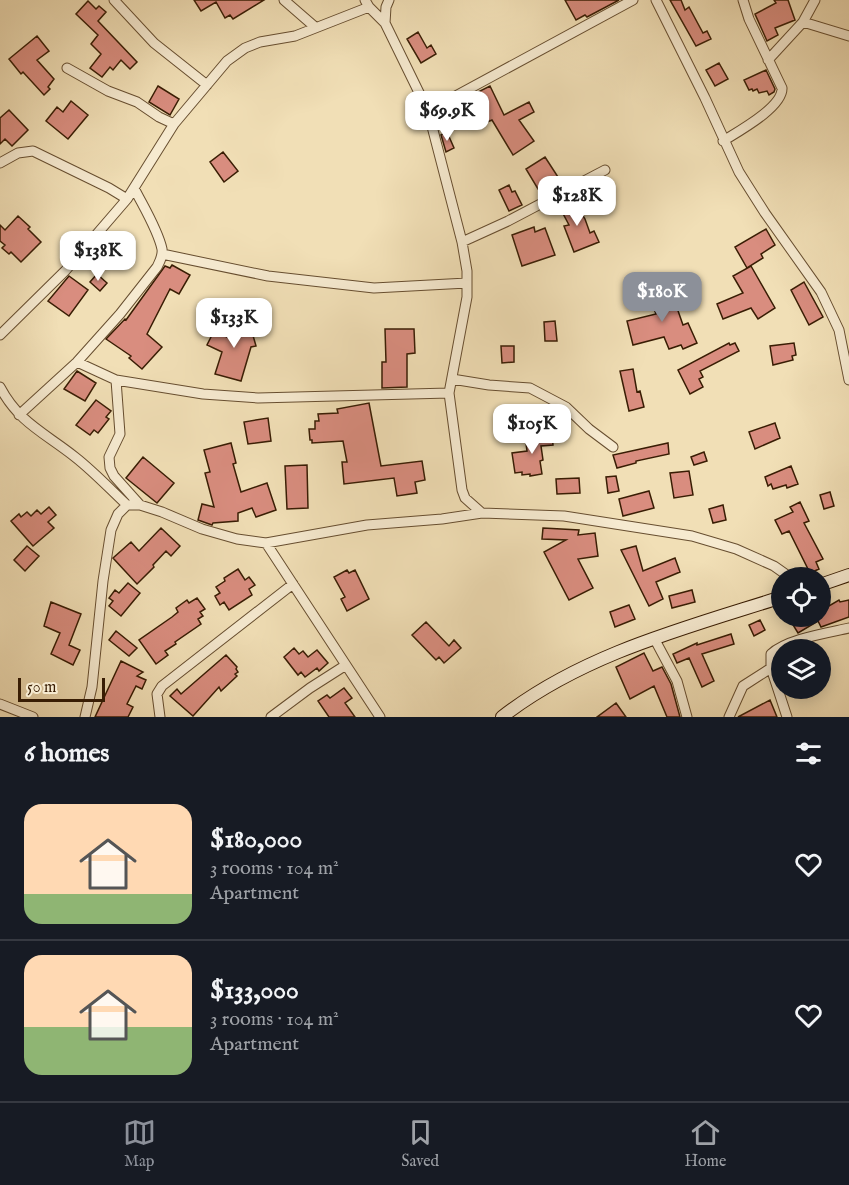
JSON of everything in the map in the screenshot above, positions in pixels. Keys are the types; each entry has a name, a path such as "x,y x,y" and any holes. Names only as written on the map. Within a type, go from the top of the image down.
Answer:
{"street":[{"path":"114,0 154,43 207,85"},
{"path":"284,0 315,27"},
{"path":"385,23 389,0"},
{"path":"428,111 633,0"},
{"path":"656,0 739,172 821,292 839,330 849,380"},
{"path":"723,141 774,106 780,99 782,88 748,20 743,0"},
{"path":"768,60 803,22 815,0"},
{"path":"0,335 65,271 128,199 174,124 227,61 245,48 260,42 295,36 367,3 385,23 428,111 462,242 467,283 464,322 449,393 462,489 465,498 482,513"},
{"path":"803,22 849,36"},
{"path":"67,69 108,91 136,102 174,124"},
{"path":"0,163 18,153 33,151 128,199"},
{"path":"462,242 508,221 605,170"},
{"path":"20,416 77,362 120,314 157,267 162,254 157,237 134,188"},
{"path":"162,254 268,276 374,288 467,283"},
{"path":"77,362 116,380 203,394 258,398 449,393"},
{"path":"452,379 530,388 566,407 589,429 613,447"},
{"path":"116,380 120,434 109,457 110,468 114,476 140,505"},
{"path":"0,387 8,402 20,416 78,459 127,505 140,505 202,529 237,539 266,543 367,525 442,519 482,513 564,516 692,536 736,549 775,567"},
{"path":"84,717 92,687 103,580 111,530 118,514 127,505"},
{"path":"266,543 380,717"},
{"path":"831,581 849,575"},
{"path":"160,717 157,694 162,686 293,584"},
{"path":"502,717 546,686 589,664 654,638 771,601"},
{"path":"807,639 849,628"},
{"path":"654,638 677,681 687,717"},
{"path":"729,717 743,686 771,668 771,657"},
{"path":"271,717 346,665"},
{"path":"781,699 787,717"},
{"path":"0,704 33,717"}],"building":[{"path":"194,0 264,0 233,19 230,15 225,18 216,2 201,11"},
{"path":"565,0 619,0 587,17 585,15 576,20"},
{"path":"670,0 681,0 685,10 689,7 703,33 707,31 711,39 696,46"},
{"path":"774,0 788,0 795,20 775,28 778,35 767,41 755,14 776,3"},
{"path":"88,1 96,9 99,6 106,12 98,21 137,62 130,69 121,60 113,70 110,67 102,77 90,68 101,54 91,44 98,35 76,14"},
{"path":"418,32 427,48 431,45 436,54 421,63 407,39"},
{"path":"37,36 49,51 37,60 54,79 48,87 50,89 44,95 23,72 21,74 9,59"},
{"path":"719,63 728,79 715,86 706,70"},
{"path":"766,70 775,89 774,92 769,95 767,91 759,93 757,89 749,90 744,80"},
{"path":"158,86 179,99 170,115 149,102"},
{"path":"490,86 504,115 529,102 534,112 519,120 534,141 513,155 492,120 485,123 482,118 475,122 467,106 481,99 478,92"},
{"path":"71,101 88,115 68,139 46,121 57,107 63,112"},
{"path":"9,110 28,130 12,146 5,139 0,144 0,118"},
{"path":"447,132 454,148 446,152 441,135"},
{"path":"223,152 238,171 224,182 210,162"},
{"path":"545,157 558,177 538,189 526,169"},
{"path":"509,185 522,205 509,211 499,190"},
{"path":"573,199 590,233 594,231 599,242 574,252 564,226 569,225 559,206"},
{"path":"18,216 41,242 21,262 11,252 9,254 2,248 5,245 0,241 0,225 5,230"},
{"path":"534,227 535,232 545,228 555,255 522,266 512,235"},
{"path":"766,229 775,245 761,254 763,258 747,268 735,247"},
{"path":"172,265 190,275 179,294 170,289 147,334 162,347 142,369 129,358 131,356 106,339 126,320 165,266 170,268"},
{"path":"751,266 775,308 758,319 751,308 723,319 717,304 743,293 733,276"},
{"path":"97,274 107,283 100,291 90,282"},
{"path":"69,276 88,290 69,316 48,301"},
{"path":"804,282 823,317 809,325 791,290"},
{"path":"669,285 683,325 688,323 697,343 683,349 681,345 669,349 664,337 633,345 627,321 656,314 648,292"},
{"path":"248,318 256,346 251,347 241,381 215,374 222,352 207,345 214,331 231,339 227,323"},
{"path":"555,321 557,341 545,341 544,322"},
{"path":"385,329 414,329 415,353 407,354 407,387 382,388 382,362 386,362"},
{"path":"729,343 730,345 735,343 739,351 700,371 703,377 699,379 703,387 690,394 678,370"},
{"path":"794,343 796,355 792,356 793,360 773,365 770,346"},
{"path":"501,346 514,346 514,362 502,363"},
{"path":"633,369 637,392 640,391 644,407 629,411 620,371"},
{"path":"77,371 96,383 85,401 64,389"},
{"path":"96,400 111,411 106,417 109,419 98,433 94,430 90,435 76,425"},
{"path":"369,403 381,466 422,461 425,480 415,482 417,493 397,496 394,478 344,484 342,462 347,462 343,441 312,443 310,440 309,429 315,429 315,421 319,421 318,414 338,413 337,409"},
{"path":"268,418 271,441 248,444 244,422"},
{"path":"775,423 780,438 755,449 749,432"},
{"path":"552,433 553,445 541,446 542,474 530,476 530,474 522,475 522,472 515,473 512,453 527,451 525,436"},
{"path":"231,443 236,463 233,464 241,492 267,483 276,510 256,517 252,508 238,513 238,521 213,523 212,525 198,520 202,504 214,507 205,473 210,472 204,450"},
{"path":"668,443 669,454 636,461 636,463 617,468 613,455"},
{"path":"704,452 707,461 694,465 691,457"},
{"path":"143,457 174,483 157,503 126,478"},
{"path":"307,465 308,508 287,509 285,466"},
{"path":"791,466 798,484 773,489 771,484 768,486 765,477"},
{"path":"689,471 693,495 674,498 670,473"},
{"path":"616,476 619,491 608,493 606,477"},
{"path":"579,478 580,493 557,494 556,479"},
{"path":"649,491 654,508 623,516 619,499"},
{"path":"830,492 834,506 824,509 820,495"},
{"path":"800,502 809,521 804,523 823,559 816,562 818,567 807,567 789,531 782,534 775,520 793,512 790,507"},
{"path":"723,505 726,520 713,523 709,509"},
{"path":"49,507 56,515 48,522 54,528 33,546 11,521 19,514 21,517 27,512 31,516 37,510 41,514"},
{"path":"161,528 180,546 171,556 166,551 137,584 113,558 131,542 139,551"},
{"path":"543,528 579,530 578,535 595,533 598,556 578,559 593,588 569,600 544,552 566,540 542,539"},
{"path":"27,546 39,556 25,571 14,560"},
{"path":"636,546 643,571 675,558 680,572 656,582 663,599 649,606 621,550"},
{"path":"238,569 245,580 249,577 255,585 249,589 252,595 229,610 224,602 220,605 215,596 220,593 216,587 225,581 224,578"},
{"path":"347,570 349,573 355,570 369,599 347,611 341,599 345,597 334,577"},
{"path":"128,583 140,593 121,616 109,606 113,601 109,598 115,590 119,593"},
{"path":"692,590 695,602 672,608 669,596"},
{"path":"197,598 205,609 200,612 203,616 198,619 201,624 175,642 176,644 165,651 168,655 156,664 139,640 178,612 176,608 187,600 189,603"},
{"path":"839,600 840,602 849,600 849,617 831,623 831,605"},
{"path":"51,602 81,614 69,645 80,650 73,665 51,654 60,633 44,626"},
{"path":"629,605 635,619 615,627 610,612"},
{"path":"760,620 765,630 754,636 749,625"},
{"path":"426,622 449,646 454,640 461,648 444,663 439,657 436,660 412,635"},
{"path":"794,627 808,627 798,633"},
{"path":"116,631 137,648 129,656 109,640"},
{"path":"731,634 734,644 702,654 714,681 702,687 689,658 677,663 673,654 697,643 697,645"},
{"path":"294,648 299,654 303,651 308,657 317,650 328,663 319,671 317,668 305,677 301,672 298,675 284,657"},
{"path":"644,653 653,671 662,667 671,684 680,717 667,717 654,686 630,699 616,667"},
{"path":"226,655 237,667 238,672 235,674 237,676 221,691 219,687 193,716 170,696 177,689 181,694"},
{"path":"121,661 143,672 137,676 146,680 142,689 136,686 127,704 133,707 128,717 95,717"},
{"path":"344,688 352,698 345,703 355,717 329,717 318,701 327,695 330,698"},
{"path":"770,700 777,717 738,717"},
{"path":"616,703 626,717 597,717"}]}
